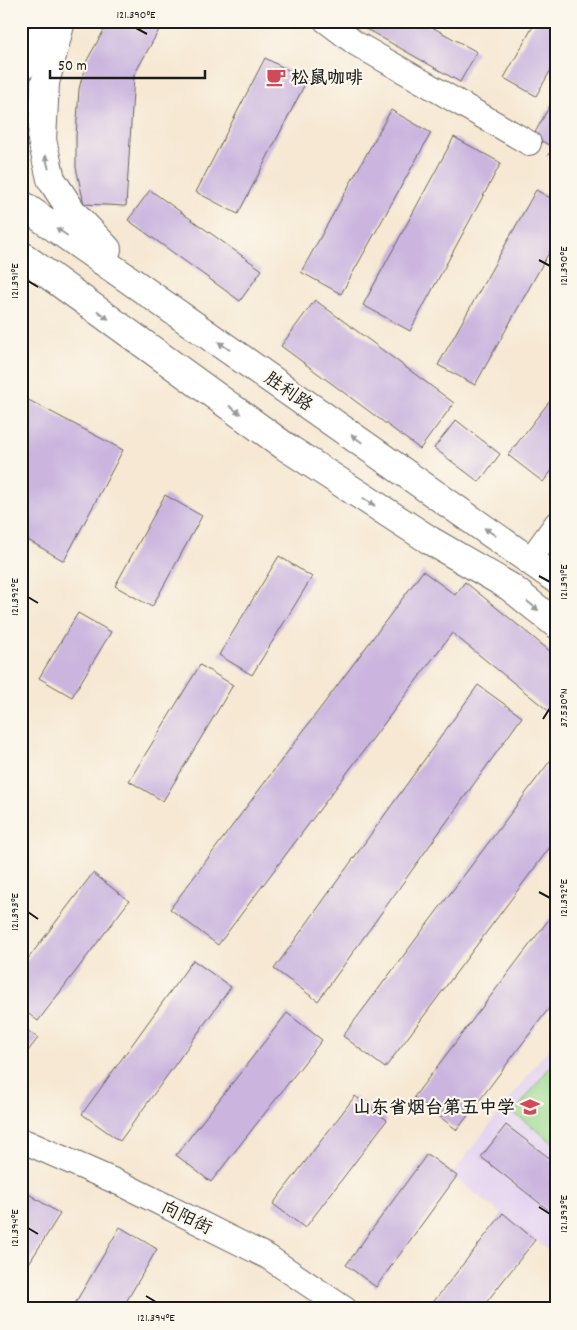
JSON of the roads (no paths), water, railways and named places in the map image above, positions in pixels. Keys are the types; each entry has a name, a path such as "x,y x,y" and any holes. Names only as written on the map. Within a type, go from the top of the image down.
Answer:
{"main road":[{"path":"21,67 47,21"},
{"path":"61,21 44,93 42,140 52,179 73,214 152,295"},
{"name":"胜利路","path":"21,204 556,579"},
{"path":"21,255 286,447 422,536 510,587 556,624"},
{"path":"21,270 68,290"},
{"path":"510,587 530,560"}],"street":[{"path":"326,21 356,43 529,143"},
{"path":"530,560 556,524"},
{"name":"向阳街","path":"21,1140 126,1186 268,1257 345,1309"}],"place":[{"name":"松鼠咖啡","path":"276,77"},
{"name":"山东省烟台第五中学","path":"530,1107"}]}
